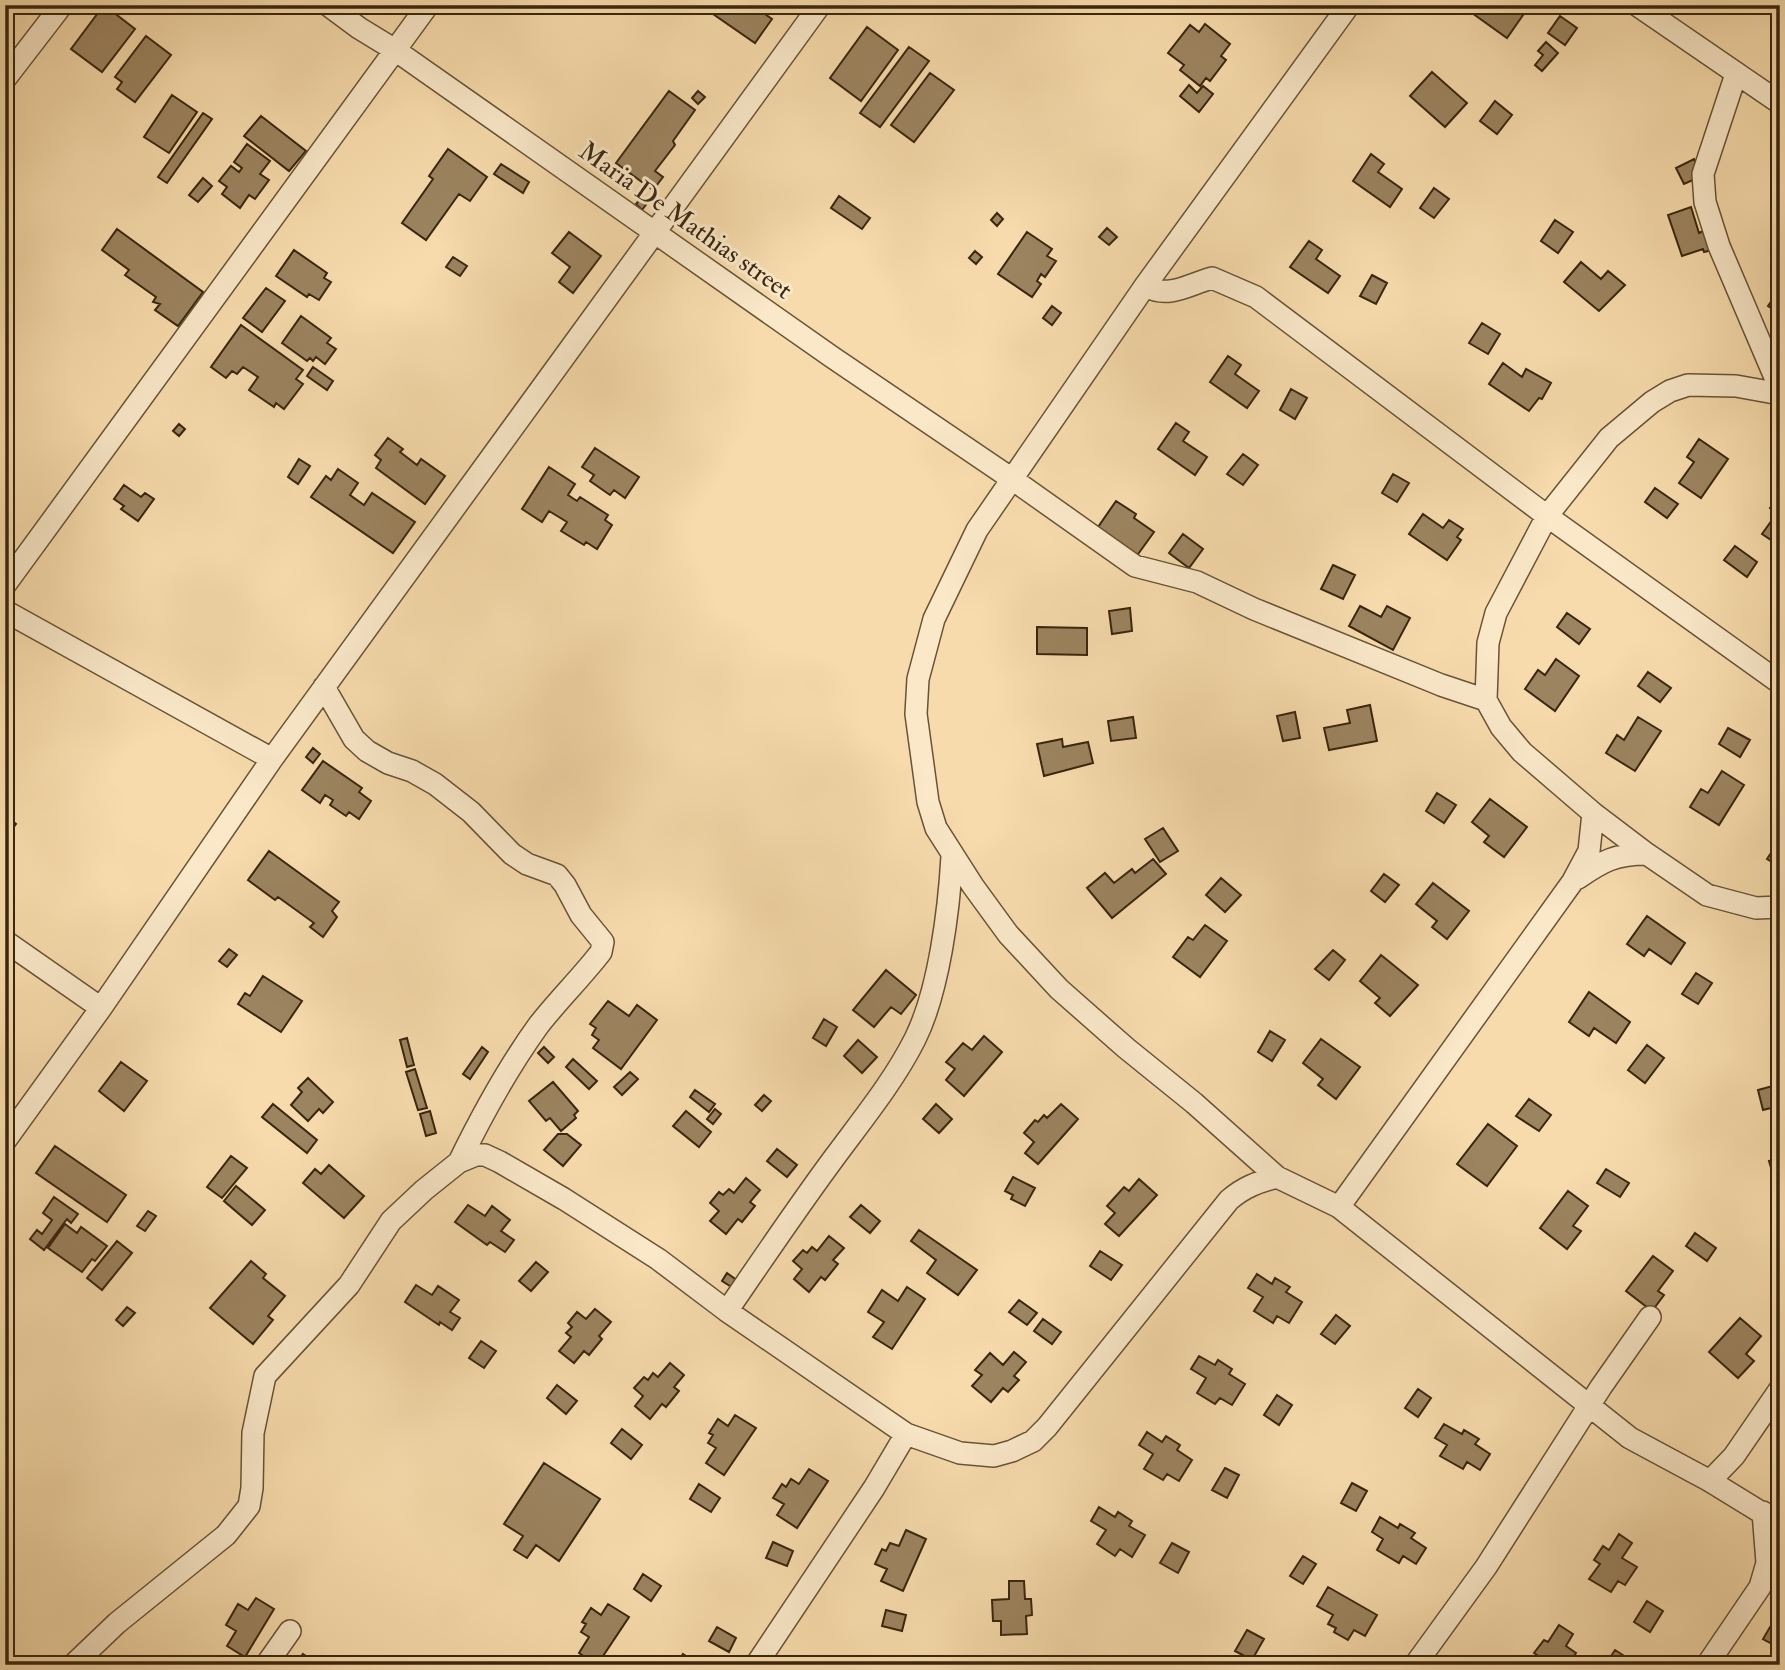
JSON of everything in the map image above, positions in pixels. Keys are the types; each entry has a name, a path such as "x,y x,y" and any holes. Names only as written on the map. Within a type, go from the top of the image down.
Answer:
{"street":[{"path":"5,79 62,5"},
{"name":"Maria De Mathias street","path":"328,5 832,358 1012,479 1135,566 1197,582 1254,609 1441,685 1486,700"},
{"path":"5,585 428,5"},
{"path":"5,1141 102,1008 272,759 653,231 820,5"},
{"path":"1349,5 1145,286 977,530 934,619 918,679 916,714 928,802 936,828 952,856 1008,934 1059,989 1277,1177 1339,1208 1630,1438 1772,1518 1767,1563 1760,1587 1707,1665"},
{"path":"1637,5 1780,103"},
{"path":"1735,74 1703,174 1705,202 1719,246 1780,391 1709,384 1688,385 1670,391 1609,438 1547,516 1496,613 1488,643 1486,700 1502,727 1522,752 1593,813 1647,854 1707,895 1756,908 1780,907"},
{"path":"1145,286 1157,293 1170,293 1212,278 1256,297 1547,516 1780,683"},
{"path":"5,611 272,759"},
{"path":"324,687 354,739 368,751 435,784 471,812 512,854 527,864 557,875 581,915 603,942 601,952 539,1025 511,1065 480,1118 459,1162"},
{"path":"1339,1208 1573,881 1589,851 1593,813"},
{"path":"1573,881 1610,858 1647,854"},
{"path":"727,1311 785,1225 890,1081 915,1038 927,1007 940,949 950,898 952,856"},
{"path":"5,941 102,1008"},
{"path":"73,1665 117,1623 226,1535 249,1506 253,1433 265,1376 349,1285 391,1221 459,1162 476,1155 485,1155 500,1162 658,1259 727,1311 905,1434 960,1454 994,1456 1033,1441 1229,1200 1241,1189 1277,1177"},
{"path":"1415,1665 1486,1567 1650,1317"},
{"path":"1710,1481 1734,1456 1780,1389"},
{"path":"756,1665 874,1488 905,1434"},
{"path":"266,1665 290,1631"}],"building":[{"path":"104,5 135,29 102,72 71,49"},
{"path":"700,5 752,5 772,19 755,43"},
{"path":"1477,5 1508,5 1523,15 1507,38 1472,13"},
{"path":"1560,16 1577,28 1565,45 1548,33"},
{"path":"1205,24 1230,44 1221,56 1226,60 1210,81 1206,78 1200,86 1180,70 1184,65 1168,53 1190,25 1199,32"},
{"path":"867,27 898,50 861,101 830,78"},
{"path":"146,36 171,55 135,102 117,89 122,82 115,77"},
{"path":"1546,42 1558,53 1542,71 1535,65 1543,55 1538,51"},
{"path":"909,47 929,61 880,127 860,113"},
{"path":"1432,72 1467,103 1445,127 1410,96"},
{"path":"930,73 954,90 914,142 891,125"},
{"path":"1189,85 1197,93 1203,86 1213,94 1199,112 1180,96"},
{"path":"669,91 695,110 673,141 675,145 655,171 663,177 653,190 616,163"},
{"path":"698,91 705,97 698,104 692,98"},
{"path":"172,95 197,112 169,153 144,137"},
{"path":"1495,101 1512,115 1497,134 1480,121"},
{"path":"203,113 212,119 167,183 158,177"},
{"path":"261,116 306,151 289,171 244,136"},
{"path":"247,144 270,161 260,174 269,180 255,199 249,195 240,208 222,194 227,187 219,181 231,166 239,172 242,168 234,162"},
{"path":"448,149 487,177 470,201 459,194 426,240 402,223 433,179 429,176"},
{"path":"1371,154 1384,164 1378,172 1402,189 1390,207 1353,181"},
{"path":"1694,159 1702,176 1684,184 1676,168"},
{"path":"501,164 529,182 523,193 494,174"},
{"path":"203,178 212,186 198,202 189,195"},
{"path":"1434,188 1449,199 1434,218 1420,208"},
{"path":"839,196 870,218 862,229 831,208"},
{"path":"642,197 648,202 642,210 636,204"},
{"path":"1691,207 1699,233 1705,230 1712,250 1704,252 1703,249 1682,256 1668,215"},
{"path":"997,213 1003,219 997,226 991,220"},
{"path":"1555,220 1573,232 1558,253 1541,241"},
{"path":"1107,228 1117,237 1109,245 1099,237"},
{"path":"117,229 203,292 178,326 155,310 160,304 153,302 156,297 125,275 129,270 102,250"},
{"path":"569,232 601,256 573,293 559,282 570,267 552,253"},
{"path":"1027,232 1052,249 1047,256 1056,261 1045,277 1041,274 1037,281 1041,284 1032,297 998,274"},
{"path":"1309,241 1322,250 1316,259 1340,276 1328,293 1290,267"},
{"path":"294,250 327,273 324,278 331,282 319,300 309,294 307,297 276,276"},
{"path":"975,251 982,257 976,264 969,258"},
{"path":"453,257 467,266 460,276 446,267"},
{"path":"1581,262 1601,279 1608,271 1625,285 1599,311 1564,282"},
{"path":"1372,275 1387,283 1376,304 1360,296"},
{"path":"266,288 285,301 262,332 243,318"},
{"path":"1780,289 1780,314 1768,306"},
{"path":"1052,306 1061,313 1052,325 1043,318"},
{"path":"301,316 331,338 327,343 336,349 325,364 316,357 313,361 310,358 307,361 282,343"},
{"path":"1482,323 1500,334 1488,354 1469,343"},
{"path":"241,325 303,370 296,379 303,384 284,409 276,403 274,407 249,390 258,377 243,367 237,374 232,371 226,378 211,367"},
{"path":"1228,356 1241,365 1235,374 1259,391 1247,408 1210,382"},
{"path":"1503,363 1522,377 1526,369 1551,383 1542,399 1539,398 1529,411 1489,384"},
{"path":"313,367 333,381 327,390 307,376"},
{"path":"1291,389 1307,398 1295,419 1280,410"},
{"path":"1176,423 1189,432 1183,441 1207,457 1195,475 1158,449"},
{"path":"179,424 185,429 179,436 173,431"},
{"path":"388,438 403,449 400,452 417,465 421,459 445,476 425,504 376,468 381,460 375,455"},
{"path":"1699,439 1728,459 1701,498 1679,483 1694,462 1687,457"},
{"path":"595,448 639,477 625,498 614,490 610,495 590,481 594,475 582,467"},
{"path":"1243,454 1258,465 1243,485 1227,474"},
{"path":"299,459 310,466 298,484 288,477"},
{"path":"549,467 575,484 568,495 577,501 580,497 608,515 605,520 612,525 597,549 586,542 584,545 561,531 567,522 549,511 542,522 522,509"},
{"path":"338,469 358,483 350,495 364,505 372,493 415,522 393,553 311,497 326,476 331,480"},
{"path":"1393,474 1409,483 1397,502 1382,493"},
{"path":"124,485 141,497 145,493 154,499 138,521 121,509 124,506 114,499"},
{"path":"1655,488 1678,504 1667,518 1645,502"},
{"path":"1780,494 1780,546 1762,534 1777,513 1770,508"},
{"path":"1116,501 1136,514 1134,518 1154,532 1136,557 1096,530"},
{"path":"1423,514 1443,528 1449,520 1463,529 1457,537 1461,540 1447,560 1409,534"},
{"path":"1183,534 1203,549 1189,568 1169,553"},
{"path":"1735,546 1757,562 1747,577 1724,560"},
{"path":"1333,565 1355,575 1343,599 1321,589"},
{"path":"1360,606 1381,617 1387,606 1410,618 1393,650 1349,626"},
{"path":"1130,608 1132,631 1112,634 1109,611"},
{"path":"1567,613 1590,629 1579,644 1557,627"},
{"path":"1037,627 1087,628 1087,655 1037,654"},
{"path":"1556,659 1579,676 1555,711 1525,689 1538,670 1545,675"},
{"path":"1648,672 1671,688 1660,702 1638,686"},
{"path":"1370,705 1377,741 1329,750 1324,728 1350,723 1347,710"},
{"path":"1295,712 1300,738 1283,741 1277,716"},
{"path":"1133,717 1136,738 1111,741 1108,721"},
{"path":"1638,717 1661,731 1635,771 1606,753 1617,735 1624,740"},
{"path":"1728,728 1750,740 1740,757 1719,744"},
{"path":"1062,739 1063,747 1088,742 1093,763 1044,776 1037,744"},
{"path":"313,748 320,754 313,763 306,757"},
{"path":"323,761 362,788 359,792 371,801 359,819 349,812 346,816 330,805 333,800 325,795 320,803 302,790"},
{"path":"1722,771 1744,785 1719,825 1690,807 1701,789 1708,793"},
{"path":"1437,793 1456,805 1444,823 1426,811"},
{"path":"1490,799 1527,827 1504,857 1484,842 1489,836 1472,822"},
{"path":"5,815 16,824 11,831 5,827"},
{"path":"1163,828 1178,851 1160,862 1145,839"},
{"path":"1780,842 1780,867 1767,859"},
{"path":"269,851 339,902 332,911 337,917 323,937 310,927 314,923 278,897 275,900 248,880"},
{"path":"1153,859 1166,874 1112,918 1087,888 1105,873 1114,883 1132,869 1135,873"},
{"path":"1384,874 1399,885 1385,902 1371,891"},
{"path":"1221,878 1241,895 1225,912 1206,895"},
{"path":"1433,883 1469,911 1447,939 1432,927 1437,921 1416,904"},
{"path":"1647,916 1685,943 1671,964 1649,949 1644,956 1627,944"},
{"path":"1205,925 1227,941 1200,977 1173,957 1188,937 1193,940"},
{"path":"229,949 237,955 227,967 219,961"},
{"path":"1333,950 1345,960 1329,980 1315,969"},
{"path":"1381,955 1418,985 1390,1016 1375,1003 1380,998 1360,981"},
{"path":"886,970 916,995 901,1014 891,1007 874,1027 853,1010"},
{"path":"1696,973 1712,983 1698,1004 1682,994"},
{"path":"263,976 302,1001 281,1032 238,1004 245,993 250,996"},
{"path":"1589,992 1630,1022 1616,1043 1594,1028 1589,1036 1569,1022"},
{"path":"608,1001 629,1016 637,1005 657,1020 621,1069 593,1048 599,1040 592,1035 596,1028 590,1024"},
{"path":"824,1019 837,1027 826,1046 813,1038"},
{"path":"1270,1031 1285,1040 1272,1061 1258,1052"},
{"path":"984,1036 1002,1052 964,1096 946,1080 955,1069 946,1062 963,1043 972,1050"},
{"path":"407,1038 414,1065 407,1067 400,1040"},
{"path":"1321,1039 1360,1067 1336,1099 1318,1085 1323,1079 1303,1063"},
{"path":"858,1040 877,1057 862,1073 844,1056"},
{"path":"1647,1045 1664,1058 1645,1083 1628,1070"},
{"path":"482,1047 488,1052 470,1079 463,1074"},
{"path":"544,1047 554,1057 548,1063 538,1053"},
{"path":"573,1059 597,1081 589,1089 566,1067"},
{"path":"121,1062 147,1081 124,1111 99,1091"},
{"path":"415,1069 427,1108 418,1110 406,1072"},
{"path":"630,1072 638,1079 622,1095 614,1087"},
{"path":"308,1078 333,1102 323,1113 319,1109 308,1121 291,1105 302,1092 298,1088"},
{"path":"553,1082 578,1111 574,1115 576,1118 561,1131 550,1118 546,1121 529,1101"},
{"path":"1780,1084 1778,1133 1771,1108 1763,1110 1758,1090"},
{"path":"695,1090 715,1104 709,1112 690,1097"},
{"path":"764,1095 771,1101 762,1111 755,1105"},
{"path":"1529,1099 1551,1115 1539,1131 1516,1116"},
{"path":"273,1104 317,1140 307,1153 262,1117"},
{"path":"936,1104 952,1119 939,1133 923,1119"},
{"path":"1061,1104 1078,1119 1038,1164 1025,1153 1034,1142 1024,1133 1035,1120 1038,1122 1044,1115 1047,1118"},
{"path":"715,1109 721,1114 713,1124 707,1119"},
{"path":"430,1111 436,1133 426,1136 420,1114"},
{"path":"686,1111 711,1132 699,1147 673,1126"},
{"path":"1488,1124 1517,1146 1487,1186 1457,1164"},
{"path":"558,1134 567,1134 581,1145 563,1166 544,1150"},
{"path":"55,1146 126,1195 107,1222 36,1173"},
{"path":"777,1149 797,1165 787,1177 767,1161"},
{"path":"231,1156 247,1168 222,1198 207,1187"},
{"path":"1780,1158 1780,1177 1774,1178 1769,1161"},
{"path":"329,1165 364,1196 344,1218 303,1183 315,1169 321,1174"},
{"path":"1606,1169 1629,1183 1620,1197 1597,1183"},
{"path":"1013,1177 1035,1188 1025,1206 1011,1199 1013,1195 1005,1191"},
{"path":"746,1178 760,1190 750,1202 755,1206 742,1222 738,1219 726,1234 710,1221 719,1211 710,1203 719,1192 723,1195 729,1189 734,1193"},
{"path":"1139,1179 1157,1195 1119,1236 1105,1224 1115,1213 1107,1206 1124,1187 1129,1191"},
{"path":"236,1186 265,1210 252,1225 224,1201"},
{"path":"1568,1191 1588,1206 1573,1226 1581,1231 1567,1249 1540,1228"},
{"path":"54,1197 78,1214 71,1223 67,1219 44,1250 30,1239 37,1230 42,1234 52,1220 43,1213"},
{"path":"468,1205 485,1216 492,1206 510,1220 501,1231 514,1240 505,1252 490,1242 487,1245 455,1222"},
{"path":"861,1205 880,1221 870,1233 850,1217"},
{"path":"148,1211 156,1216 145,1231 137,1226"},
{"path":"65,1224 77,1233 81,1227 107,1246 82,1272 48,1248"},
{"path":"919,1230 977,1270 958,1295 927,1273 936,1260 911,1241"},
{"path":"1695,1233 1716,1248 1707,1261 1686,1246"},
{"path":"829,1236 844,1248 833,1260 838,1264 825,1280 821,1277 809,1292 794,1279 802,1269 793,1261 803,1250 807,1253 812,1247 817,1251"},
{"path":"117,1241 132,1253 102,1290 87,1278"},
{"path":"1100,1251 1122,1265 1111,1280 1090,1266"},
{"path":"1653,1256 1673,1271 1658,1291 1664,1295 1652,1311 1626,1291"},
{"path":"251,1261 266,1274 263,1278 285,1296 268,1316 273,1320 253,1344 210,1308"},
{"path":"536,1262 548,1272 531,1291 519,1281"},
{"path":"727,1273 738,1281 733,1288 722,1281"},
{"path":"1257,1274 1272,1284 1275,1278 1290,1287 1286,1292 1302,1302 1289,1323 1277,1316 1273,1323 1254,1311 1263,1297 1248,1288"},
{"path":"416,1285 432,1295 438,1286 459,1300 450,1312 460,1318 452,1330 440,1322 439,1325 405,1302"},
{"path":"907,1287 925,1299 892,1349 873,1337 884,1322 868,1312 882,1290 898,1301"},
{"path":"1019,1300 1037,1313 1027,1325 1009,1312"},
{"path":"127,1307 135,1313 123,1326 116,1320"},
{"path":"595,1309 611,1322 599,1336 602,1339 589,1355 584,1351 574,1363 559,1351 571,1337 566,1333 572,1327 568,1323 577,1312 586,1319"},
{"path":"1336,1315 1350,1326 1335,1344 1321,1334"},
{"path":"1740,1318 1761,1336 1746,1354 1754,1361 1738,1378 1709,1352"},
{"path":"1043,1319 1061,1332 1052,1344 1034,1331"},
{"path":"481,1341 496,1351 484,1368 469,1358"},
{"path":"1014,1352 1026,1362 1014,1376 1019,1380 1008,1392 1003,1388 991,1402 972,1386 982,1375 975,1370 990,1353 1003,1365"},
{"path":"1199,1356 1215,1365 1218,1360 1232,1369 1229,1374 1245,1384 1232,1405 1220,1398 1215,1404 1197,1393 1206,1378 1191,1369"},
{"path":"670,1363 684,1375 674,1387 679,1391 666,1407 662,1404 650,1419 635,1406 643,1396 634,1388 644,1377 648,1380 653,1373 658,1377"},
{"path":"557,1385 577,1401 566,1414 547,1398"},
{"path":"1418,1389 1431,1398 1418,1417 1405,1408"},
{"path":"1277,1395 1292,1405 1279,1425 1264,1415"},
{"path":"735,1415 756,1428 724,1475 706,1463 716,1448 708,1443 713,1435 709,1433 718,1419 728,1426"},
{"path":"1444,1424 1462,1434 1464,1430 1479,1439 1475,1444 1490,1454 1480,1470 1467,1462 1463,1469 1440,1456 1447,1445 1435,1438"},
{"path":"622,1429 642,1445 631,1459 611,1443"},
{"path":"1147,1432 1162,1442 1166,1436 1180,1445 1177,1450 1192,1460 1179,1481 1167,1474 1163,1480 1144,1469 1153,1454 1139,1445"},
{"path":"544,1463 600,1499 559,1561 536,1545 527,1558 514,1550 523,1536 504,1524"},
{"path":"1225,1468 1239,1475 1227,1498 1212,1490"},
{"path":"809,1469 828,1481 797,1528 777,1515 784,1504 773,1498 782,1484 786,1487 791,1479 799,1484"},
{"path":"1352,1483 1367,1491 1356,1511 1341,1503"},
{"path":"699,1484 720,1498 711,1512 690,1499"},
{"path":"1099,1507 1115,1517 1118,1512 1132,1521 1129,1526 1145,1535 1132,1557 1120,1549 1115,1556 1097,1544 1106,1530 1091,1521"},
{"path":"1380,1517 1398,1528 1400,1524 1415,1533 1411,1538 1426,1548 1416,1564 1403,1556 1399,1563 1377,1550 1383,1539 1372,1532"},
{"path":"906,1530 926,1539 903,1591 881,1581 887,1569 875,1564 882,1549 886,1551 890,1543 899,1546"},
{"path":"1619,1534 1632,1543 1622,1558 1637,1567 1625,1585 1618,1581 1611,1592 1589,1579 1600,1564 1594,1560 1603,1546 1609,1550"},
{"path":"773,1542 793,1551 787,1566 766,1558"},
{"path":"1172,1543 1189,1552 1178,1573 1160,1563"},
{"path":"1303,1556 1316,1564 1303,1584 1290,1576"},
{"path":"643,1574 661,1586 651,1601 634,1589"},
{"path":"1009,1581 1024,1581 1025,1599 1031,1599 1032,1615 1026,1616 1027,1634 1001,1635 1001,1621 993,1621 992,1600 1009,1599"},
{"path":"1328,1587 1377,1615 1365,1636 1354,1630 1348,1640 1334,1632 1336,1628 1328,1624 1333,1615 1317,1606"},
{"path":"256,1598 274,1609 245,1657 227,1646 236,1631 226,1625 238,1604 248,1610"},
{"path":"1647,1601 1663,1611 1650,1632 1634,1622"},
{"path":"608,1604 629,1617 597,1665 579,1653 589,1637 581,1632 586,1624 582,1622 591,1608 601,1615"},
{"path":"886,1610 906,1615 902,1631 882,1626"},
{"path":"1559,1625 1573,1634 1566,1646 1576,1653 1568,1665 1535,1665 1540,1657 1534,1653 1544,1640 1548,1642"},
{"path":"717,1627 736,1638 729,1652 709,1641"},
{"path":"1770,1627 1779,1632 1772,1644 1763,1639"},
{"path":"1247,1630 1264,1639 1252,1660 1235,1651"},
{"path":"1615,1650 1629,1659 1625,1665 1605,1665"},
{"path":"303,1654 313,1661 310,1665 295,1665"},
{"path":"683,1654 700,1665 676,1665"}]}
